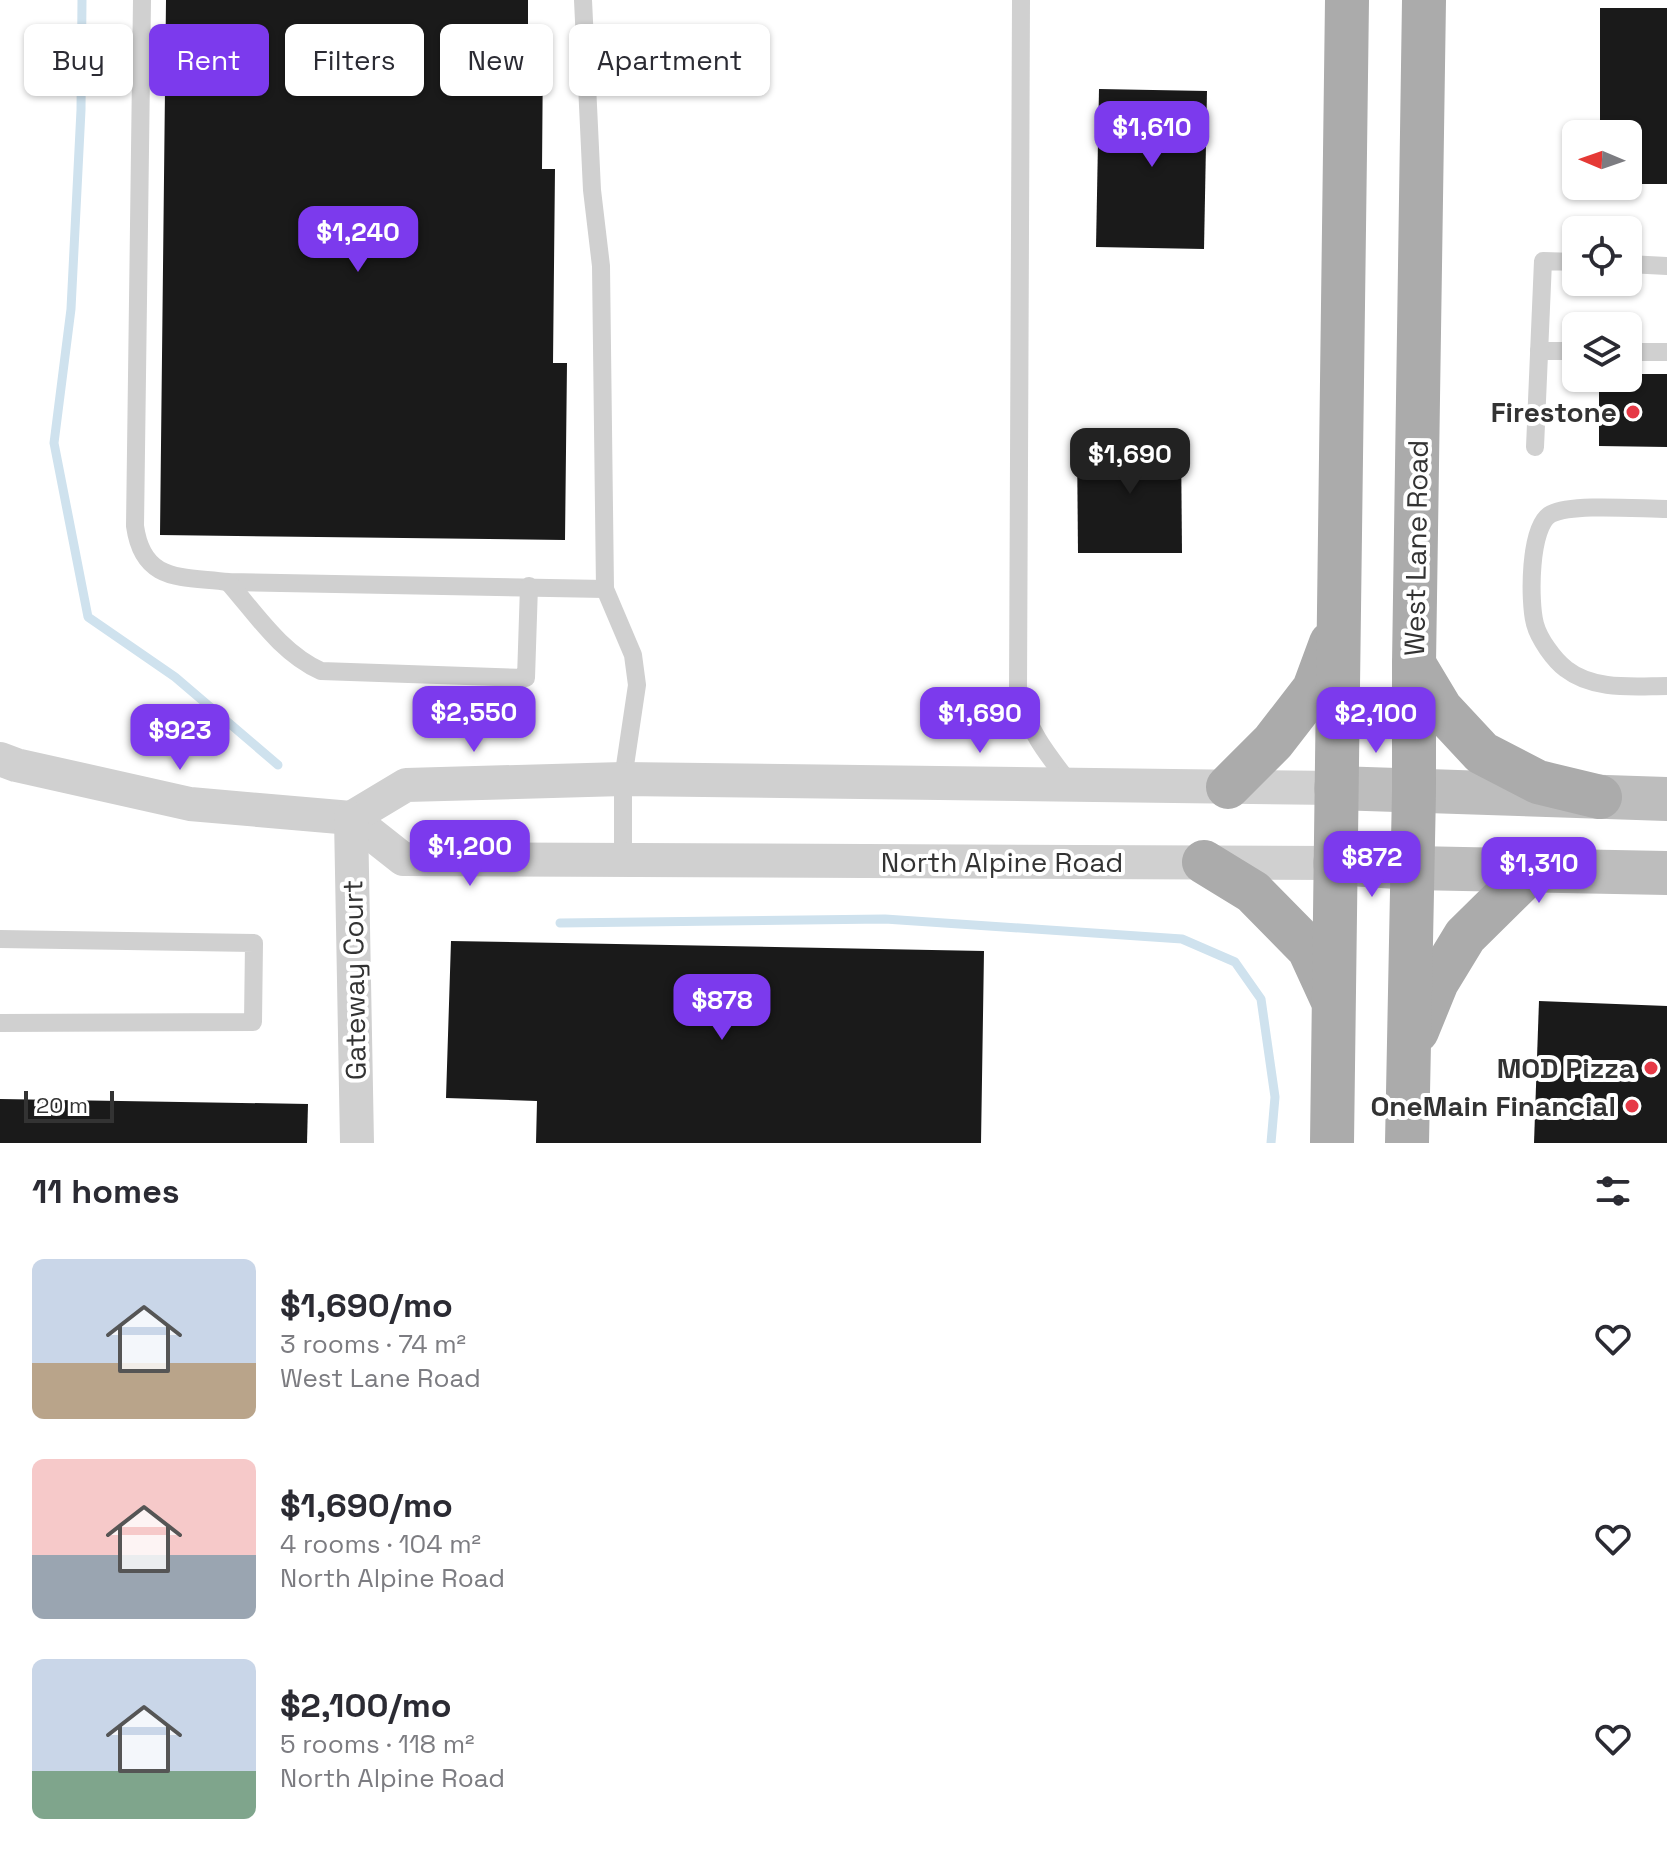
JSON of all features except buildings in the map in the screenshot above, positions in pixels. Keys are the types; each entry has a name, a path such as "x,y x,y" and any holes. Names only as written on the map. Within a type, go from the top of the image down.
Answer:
{"main road":[{"path":"1332,1143 1347,0"},
{"name":"West Lane Road","path":"1407,1143 1424,0"},
{"path":"1228,787 1273,742 1314,689 1340,618"},
{"path":"1414,664 1441,709 1482,753 1538,782 1600,797"},
{"path":"1336,788 1667,799"},
{"path":"1204,862 1253,892 1309,949 1334,1004"},
{"name":"North Alpine Road","path":"1335,863 1413,868 1667,873"},
{"path":"1408,1051 1437,982 1465,936 1531,871"}],"street":[{"path":"0,759 190,804 351,818 406,785 623,779 1336,788"},
{"name":"North Alpine Road","path":"351,818 403,859 1335,863"},
{"name":"Gateway Court","path":"351,818 357,1143"}],"lane":[{"path":"142,0 135,526 138,547 153,567 172,574 228,582 605,589"},
{"path":"583,0 592,190 601,266 605,589 633,655 637,685 623,779 623,860"},
{"path":"1021,0 1018,692 1027,724 1071,785"},
{"path":"1535,447 1543,261 1562,262"},
{"path":"1642,265 1667,266"},
{"path":"1539,351 1562,351"},
{"path":"1642,352 1667,352"},
{"path":"1667,509 1566,509 1548,515 1540,526 1533,567 1535,625 1544,643 1566,669 1589,680 1614,686 1667,686"},
{"path":"228,582 286,649 302,662 321,671 526,678 529,586"},
{"path":"0,939 254,943 253,1022 0,1023"}],"waterway":[{"path":"82,0 81,110 71,309 54,443 88,617 175,677 278,765"},
{"path":"560,923 885,919 1182,939 1235,962 1261,999 1275,1097 1271,1143"}],"place":[{"name":"Firestone","path":"1633,412"},
{"name":"MOD Pizza","path":"1651,1068"},
{"name":"OneMain Financial","path":"1632,1106"}]}
